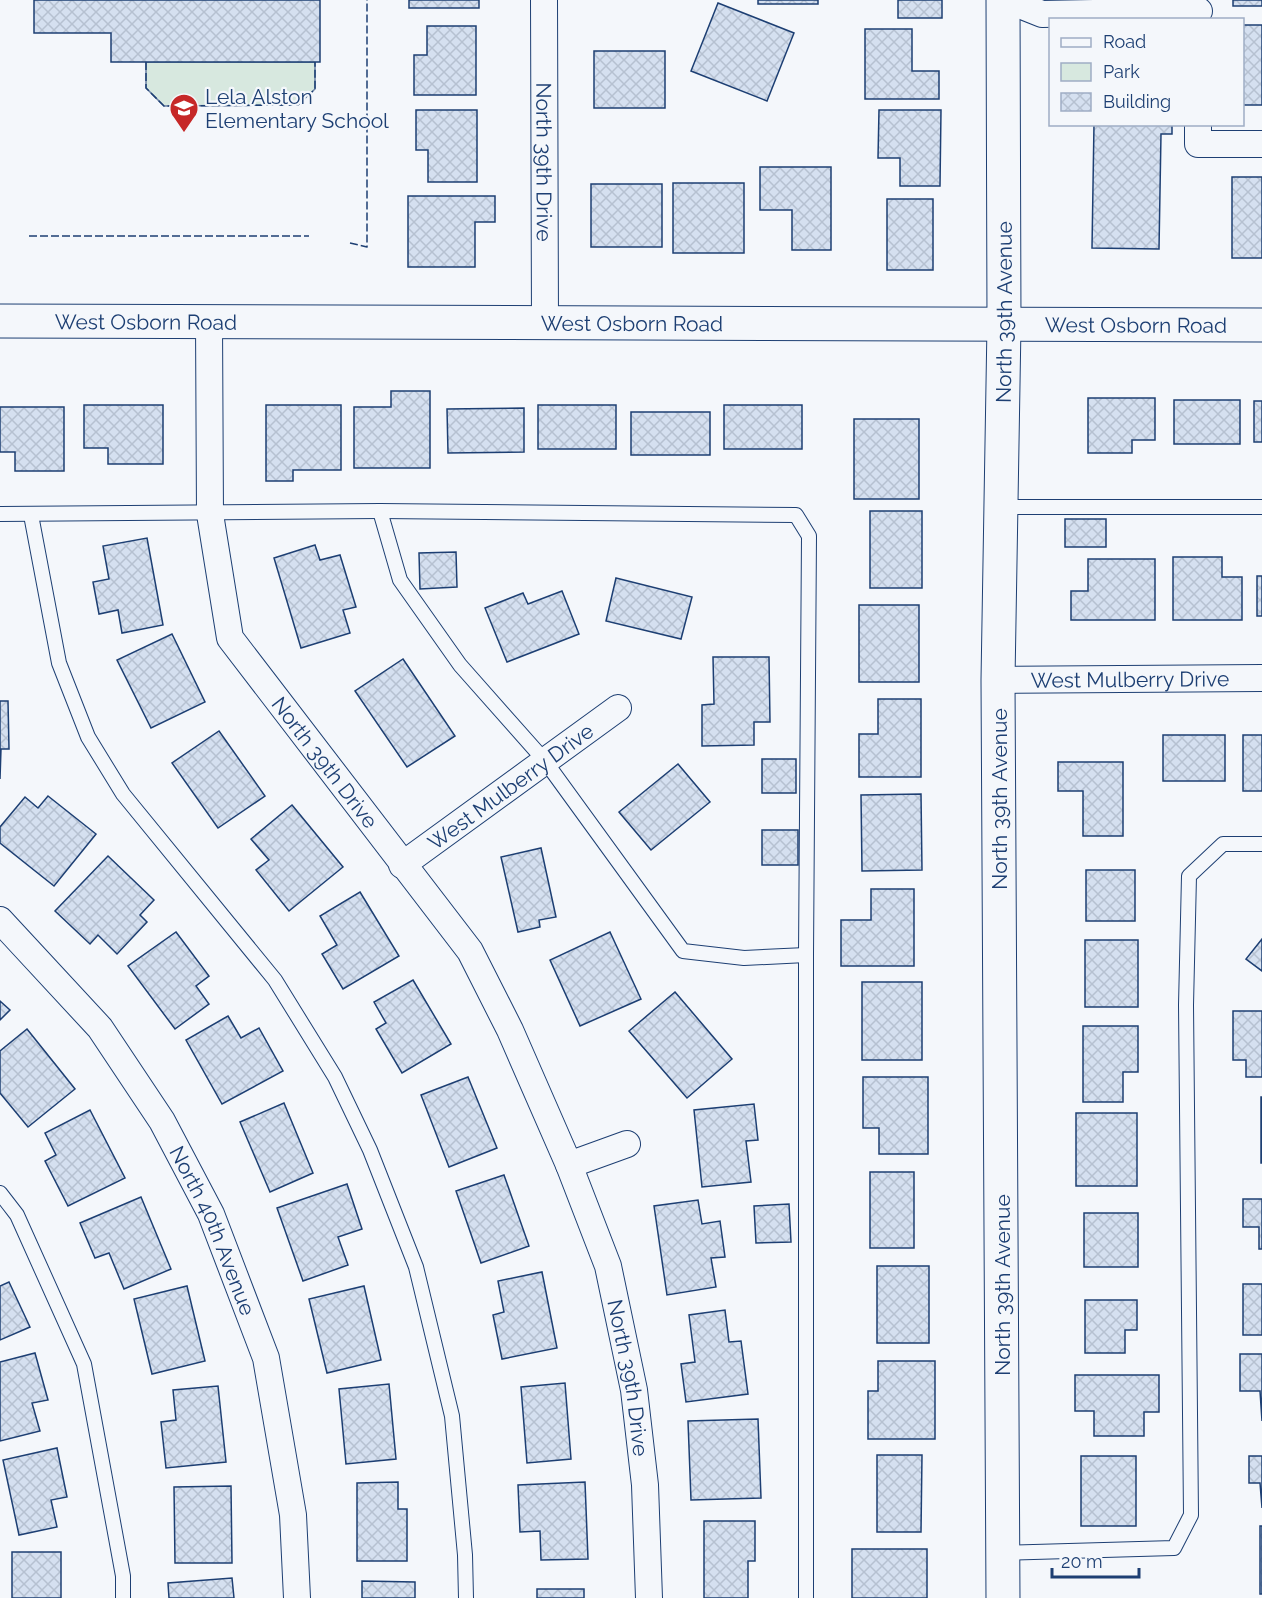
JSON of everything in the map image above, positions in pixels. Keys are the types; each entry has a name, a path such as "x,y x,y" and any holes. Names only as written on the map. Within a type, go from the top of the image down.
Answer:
{"street":[{"name":"North 39th Drive","path":"544,0 545,323"},
{"path":"1005,0 1042,14 1199,10"},
{"name":"North 39th Avenue","path":"1003,1598 998,680 999,507 1005,325 1005,0"},
{"path":"1198,134 1262,144"},
{"name":"West Osborn Road","path":"0,321 1262,326"},
{"name":"North 39th Drive","path":"209,322 210,514 230,638 470,951 510,1030 569,1165 608,1266 634,1390 645,1485 649,1598"},
{"name":"West Mulberry Drive","path":"998,680 1262,678"},
{"name":"West Mulberry Drive","path":"402,865 618,708"},
{"name":"North 40th Avenue","path":"0,920 100,1028 162,1121 211,1214 266,1358 293,1515 297,1598"},
{"path":"569,1165 627,1144"}],"lane":[{"path":"999,507 1262,507"},
{"path":"380,511 400,580 459,665 545,761 683,951 744,958 806,955"},
{"path":"0,514 380,511 796,515 809,536 806,955 806,1598"},
{"path":"31,515 59,663 88,737 123,794 275,980 335,1077 370,1150 416,1267 452,1416 465,1555 466,1598"},
{"path":"1003,1553 1173,1548 1191,1515 1186,1005 1189,876 1223,844 1262,844"},
{"path":"0,1193 17,1215 84,1364 123,1576 123,1598"}],"green space":[{"path":"146,62 315,62 315,89 298,105 164,106 146,88"}],"building":[{"path":"34,0 320,0 320,62 111,62 111,33 34,33"},
{"path":"409,0 479,0 479,8 409,8"},
{"path":"758,0 818,0 818,4 758,4"},
{"path":"898,0 942,0 942,18 898,18"},
{"path":"1233,0 1262,0 1262,6 1233,6"},
{"path":"718,3 794,33 767,101 691,71"},
{"path":"1244,25 1262,25 1262,105 1244,105"},
{"path":"427,26 476,26 476,95 414,95 414,55 427,55"},
{"path":"865,29 912,29 912,71 939,71 939,99 865,99"},
{"path":"594,51 665,51 665,108 594,108"},
{"path":"416,110 477,110 477,182 428,182 428,150 416,150"},
{"path":"879,110 941,110 940,186 900,186 900,158 878,158"},
{"path":"1094,126 1172,126 1172,134 1161,134 1159,249 1092,248"},
{"path":"760,167 831,167 831,250 792,250 792,210 760,210"},
{"path":"1232,177 1262,177 1262,258 1232,258"},
{"path":"673,183 744,183 744,253 673,253"},
{"path":"591,184 662,184 662,247 591,247"},
{"path":"408,196 495,196 495,222 475,222 475,267 408,267"},
{"path":"887,199 933,199 933,270 887,270"},
{"path":"391,391 430,391 430,468 354,468 354,407 391,407"},
{"path":"1088,398 1155,398 1155,440 1132,440 1132,453 1088,453"},
{"path":"1174,400 1240,400 1240,444 1174,444"},
{"path":"1254,401 1262,401 1262,442 1254,442"},
{"path":"84,405 163,405 163,464 108,464 108,448 84,448"},
{"path":"266,405 341,405 341,470 293,470 293,481 266,481"},
{"path":"538,405 616,405 616,449 538,449"},
{"path":"724,405 802,405 802,449 724,449"},
{"path":"0,407 64,407 64,471 15,471 15,452 0,452"},
{"path":"524,408 524,452 448,453 447,409"},
{"path":"631,412 710,412 710,455 631,455"},
{"path":"854,419 919,419 919,499 854,499"},
{"path":"870,511 922,511 922,588 870,588"},
{"path":"1065,519 1106,519 1106,547 1065,547"},
{"path":"147,538 163,625 122,633 118,610 99,614 93,582 109,579 103,546"},
{"path":"315,545 320,560 340,555 356,607 343,610 350,633 301,648 274,558"},
{"path":"456,552 457,587 420,589 419,553"},
{"path":"1173,557 1222,557 1222,577 1242,577 1242,620 1173,620"},
{"path":"1088,559 1155,559 1155,620 1071,620 1071,591 1088,591"},
{"path":"1257,576 1262,576 1262,616 1257,616"},
{"path":"616,578 692,597 681,639 606,621"},
{"path":"562,591 579,634 507,662 485,608 523,593 528,604"},
{"path":"859,605 919,605 919,682 859,682"},
{"path":"172,634 205,702 151,728 117,660"},
{"path":"713,657 769,657 770,722 754,722 754,745 702,746 702,705 714,704"},
{"path":"403,659 455,736 407,767 355,691"},
{"path":"878,699 921,699 921,777 859,777 859,734 878,734"},
{"path":"0,701 8,701 9,749 1,749 0,779"},
{"path":"219,731 265,796 218,828 172,763"},
{"path":"1163,735 1225,735 1225,781 1163,781"},
{"path":"1243,735 1262,735 1262,791 1243,791"},
{"path":"762,759 796,759 796,793 762,793"},
{"path":"1058,762 1123,762 1123,836 1083,836 1083,791 1058,791"},
{"path":"678,764 710,802 651,850 619,812"},
{"path":"921,794 922,870 862,871 861,795"},
{"path":"48,796 96,834 54,886 0,843 0,827 25,797 38,808"},
{"path":"292,805 343,867 289,911 256,870 269,860 251,839"},
{"path":"762,830 798,830 798,865 762,865"},
{"path":"541,848 556,917 539,920 540,927 518,932 501,857"},
{"path":"108,856 154,900 140,915 147,922 117,954 98,935 90,944 55,911"},
{"path":"1086,870 1135,870 1135,921 1086,921"},
{"path":"871,889 914,889 914,966 841,966 841,920 871,920"},
{"path":"360,892 399,956 343,989 322,954 337,945 320,916"},
{"path":"176,932 209,976 196,986 209,1004 175,1029 128,966"},
{"path":"610,932 641,999 580,1026 550,960"},
{"path":"1262,939 1262,971 1246,959"},
{"path":"1085,940 1138,940 1138,1007 1085,1007"},
{"path":"413,980 451,1044 402,1073 376,1029 386,1023 374,1002"},
{"path":"862,982 922,982 922,1060 862,1060"},
{"path":"675,992 732,1059 687,1098 629,1031"},
{"path":"0,1001 10,1010 0,1020"},
{"path":"1233,1011 1262,1011 1262,1077 1246,1077 1246,1060 1233,1060"},
{"path":"228,1016 241,1038 259,1028 283,1071 222,1104 186,1040"},
{"path":"1083,1026 1138,1026 1138,1072 1123,1072 1123,1102 1083,1102"},
{"path":"27,1029 75,1089 28,1127 0,1093 0,1051"},
{"path":"468,1077 497,1148 449,1167 421,1095"},
{"path":"863,1077 928,1077 928,1154 879,1154 879,1128 863,1128"},
{"path":"1262,1097 1262,1163 1261,1163"},
{"path":"284,1103 313,1173 270,1192 240,1122"},
{"path":"754,1104 758,1140 746,1141 751,1182 702,1187 694,1110"},
{"path":"90,1110 125,1178 68,1206 45,1161 56,1155 45,1133"},
{"path":"1076,1113 1137,1113 1137,1186 1076,1186"},
{"path":"870,1172 914,1172 914,1248 870,1248"},
{"path":"504,1175 529,1246 481,1263 456,1191"},
{"path":"347,1184 362,1229 338,1237 348,1265 303,1281 277,1208"},
{"path":"141,1197 171,1269 124,1289 109,1253 95,1258 80,1223"},
{"path":"1243,1199 1262,1199 1262,1249 1259,1249 1259,1227 1243,1227"},
{"path":"698,1200 702,1224 720,1221 725,1257 711,1258 716,1287 667,1295 654,1206"},
{"path":"789,1204 791,1242 756,1243 754,1206"},
{"path":"1084,1213 1138,1213 1138,1267 1084,1267"},
{"path":"877,1266 929,1266 929,1343 877,1343"},
{"path":"542,1272 557,1348 502,1359 493,1315 504,1312 498,1281"},
{"path":"9,1282 30,1327 0,1340 0,1286"},
{"path":"1243,1284 1262,1284 1262,1335 1243,1335"},
{"path":"187,1286 205,1361 152,1374 134,1299"},
{"path":"364,1286 381,1360 327,1373 309,1299"},
{"path":"1085,1300 1137,1300 1137,1330 1125,1330 1125,1353 1085,1353"},
{"path":"725,1310 729,1342 741,1341 748,1394 686,1402 681,1364 695,1362 689,1315"},
{"path":"35,1353 48,1400 32,1403 40,1431 0,1441 0,1362"},
{"path":"1240,1354 1262,1354 1262,1421 1260,1391 1240,1391"},
{"path":"878,1361 935,1361 935,1439 868,1439 868,1391 878,1391"},
{"path":"1075,1375 1159,1375 1159,1412 1144,1412 1144,1436 1094,1436 1094,1411 1075,1411"},
{"path":"565,1383 571,1459 527,1463 521,1387"},
{"path":"389,1384 396,1459 346,1464 339,1389"},
{"path":"218,1386 226,1462 166,1468 161,1422 176,1420 173,1390"},
{"path":"758,1419 761,1498 691,1500 688,1421"},
{"path":"57,1448 67,1497 51,1500 57,1527 19,1535 3,1460"},
{"path":"877,1455 922,1455 921,1532 877,1532"},
{"path":"1081,1456 1136,1456 1136,1526 1081,1526"},
{"path":"1249,1456 1262,1456 1262,1508 1260,1483 1249,1483"},
{"path":"398,1482 398,1509 407,1509 407,1561 357,1561 357,1483"},
{"path":"585,1482 588,1559 541,1560 540,1531 520,1532 518,1485"},
{"path":"231,1486 232,1563 175,1563 174,1487"},
{"path":"704,1521 755,1521 755,1561 748,1561 748,1598 704,1598"},
{"path":"1260,1526 1262,1526 1262,1594 1260,1594"},
{"path":"852,1549 927,1549 927,1598 852,1598"},
{"path":"12,1552 61,1552 61,1598 12,1598"},
{"path":"232,1578 234,1598 169,1598 168,1583"},
{"path":"362,1581 415,1582 415,1598 362,1598"},
{"path":"537,1589 584,1589 584,1598 537,1598"}],"fence":[{"path":"350,243 367,247 367,0"},
{"path":"146,62 146,88 164,106 298,105 315,89 315,62"},
{"path":"29,236 309,236"}],"place":[{"name":"Lela Alston Elementary School","path":"184,134"}]}
